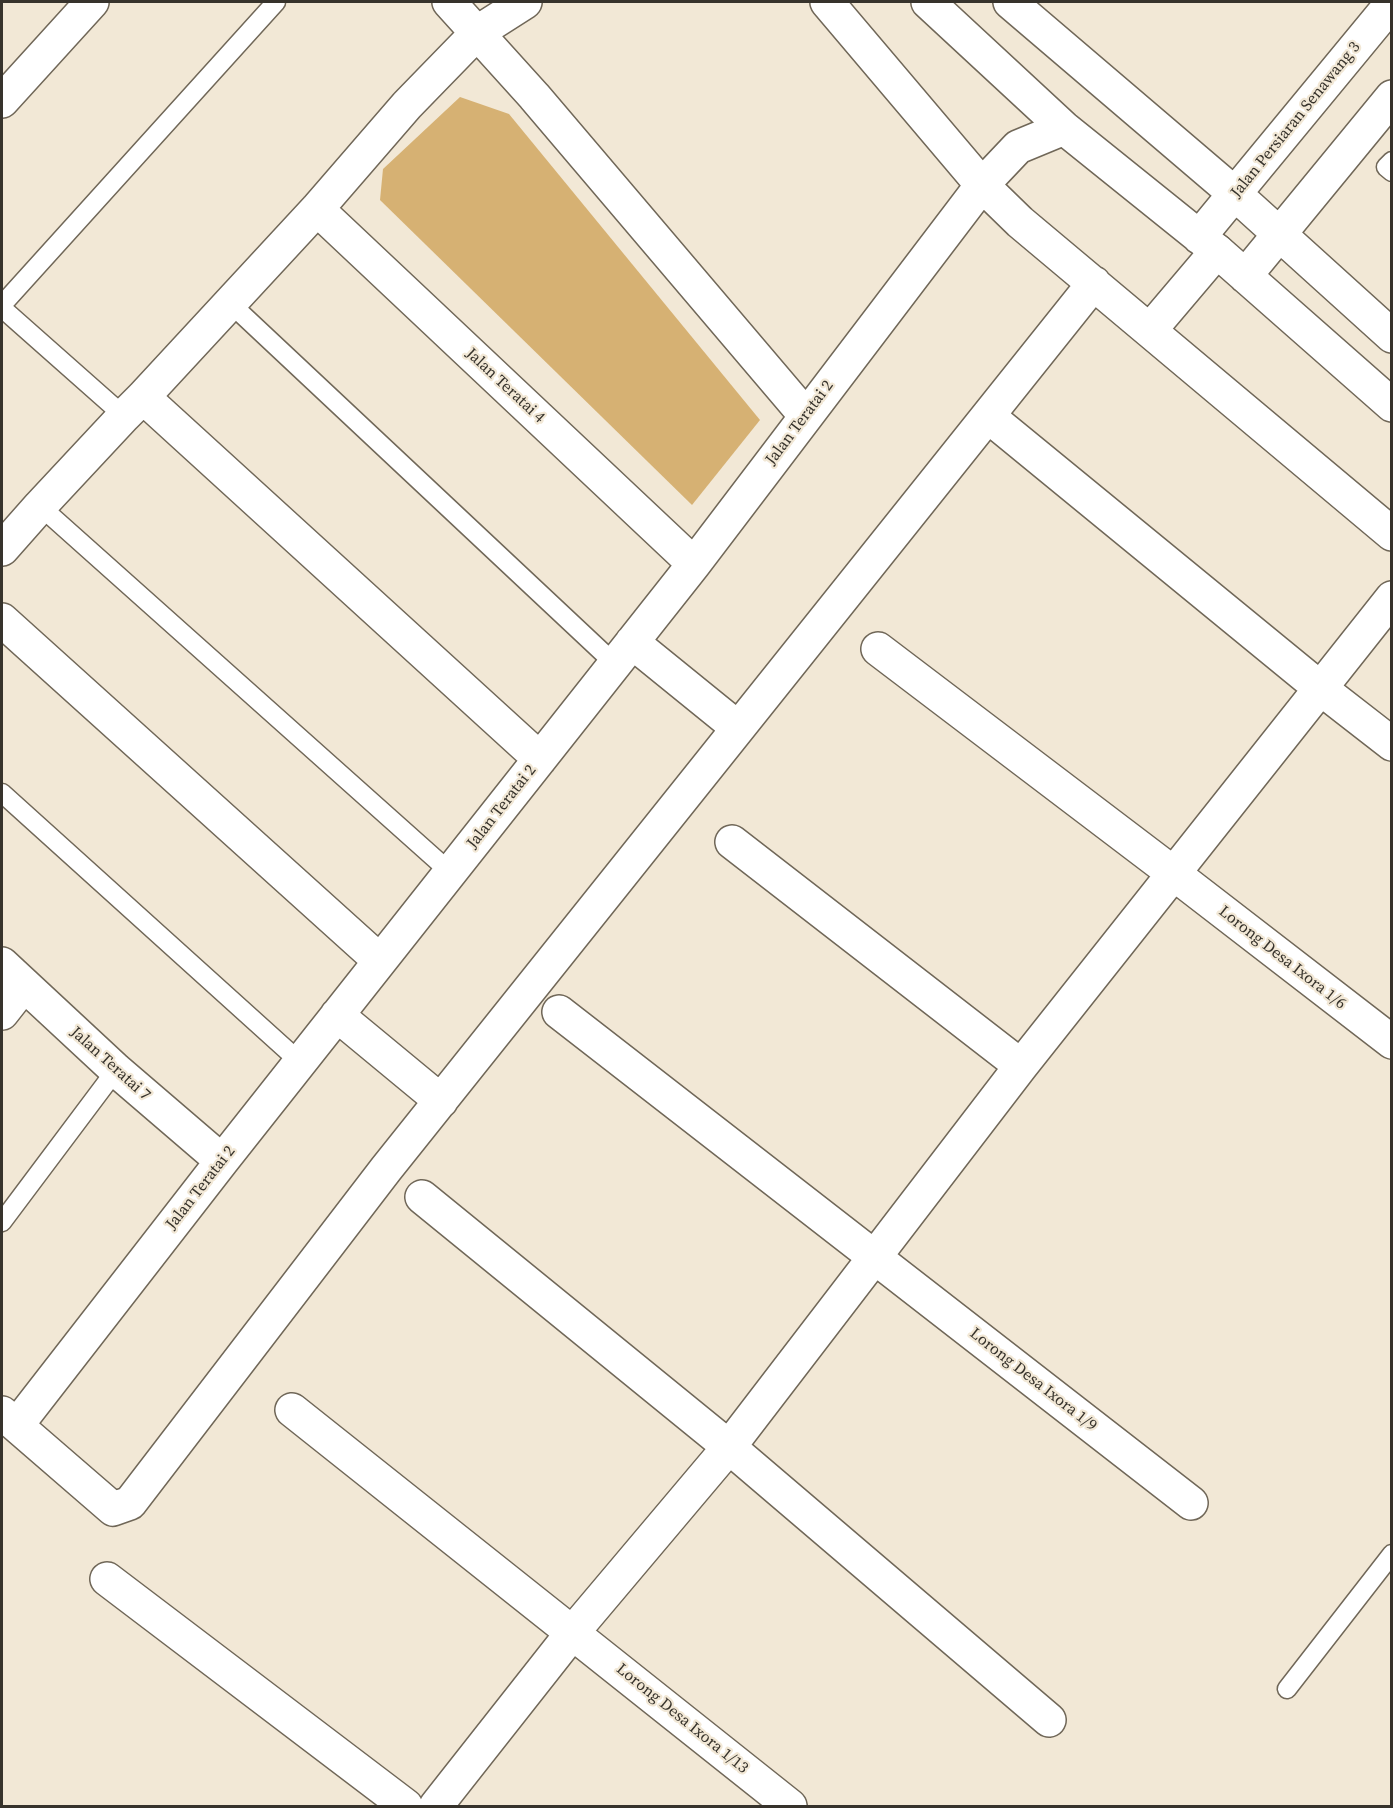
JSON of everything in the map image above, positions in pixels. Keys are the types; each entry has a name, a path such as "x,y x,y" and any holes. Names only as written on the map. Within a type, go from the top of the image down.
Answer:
{"street":[{"path":"2,101 92,2"},
{"path":"449,2 478,32 806,416"},
{"path":"2,549 316,209 407,105 478,32 525,2"},
{"path":"827,2 982,185 1020,222 1392,534"},
{"path":"928,2 1064,128 1208,244 1392,405"},
{"path":"1010,2 1235,194 1392,336"},
{"name":"Jalan Persiaran Senawang 3","path":"1150,330 1208,244 1235,194 1392,3"},
{"path":"1245,276 1392,98"},
{"name":"Jalan Teratai 2","path":"9,1419 222,1161 694,564 982,185 1018,147 1064,128"},
{"name":"Jalan Teratai 4","path":"316,209 694,564"},
{"path":"9,1419 113,1509 130,1503 386,1169 1094,283"},
{"path":"133,406 540,759"},
{"path":"988,416 1320,688 1392,744"},
{"path":"436,1806 573,1632 729,1447 1021,1066 1392,598"},
{"path":"2,620 380,961"},
{"name":"Lorong Desa Ixora 1/6","path":"878,649 1392,1042"},
{"path":"623,653 738,728"},
{"path":"732,842 1021,1066"},
{"path":"2,1013 13,975"},
{"name":"Jalan Teratai 7","path":"13,975 116,1071 222,1161"},
{"name":"Lorong Desa Ixora 1/9","path":"559,1012 1191,1503"},
{"path":"337,1016 441,1101"},
{"path":"422,1197 729,1447 1049,1720"},
{"name":"Lorong Desa Ixora 1/13","path":"292,1410 790,1806"},
{"path":"106,1579 406,1806"}],"lane":[{"path":"133,406 2,307 276,2"},
{"path":"1392,160 1386,167 1392,172"},
{"path":"230,303 623,653"},
{"path":"40,506 450,872"},
{"path":"2,793 300,1062"},
{"path":"2,1222 116,1071"},
{"path":"1287,1689 1392,1554"}],"shaded area":[{"path":"460,97 509,114 760,420 692,505 380,200 383,169"}]}
